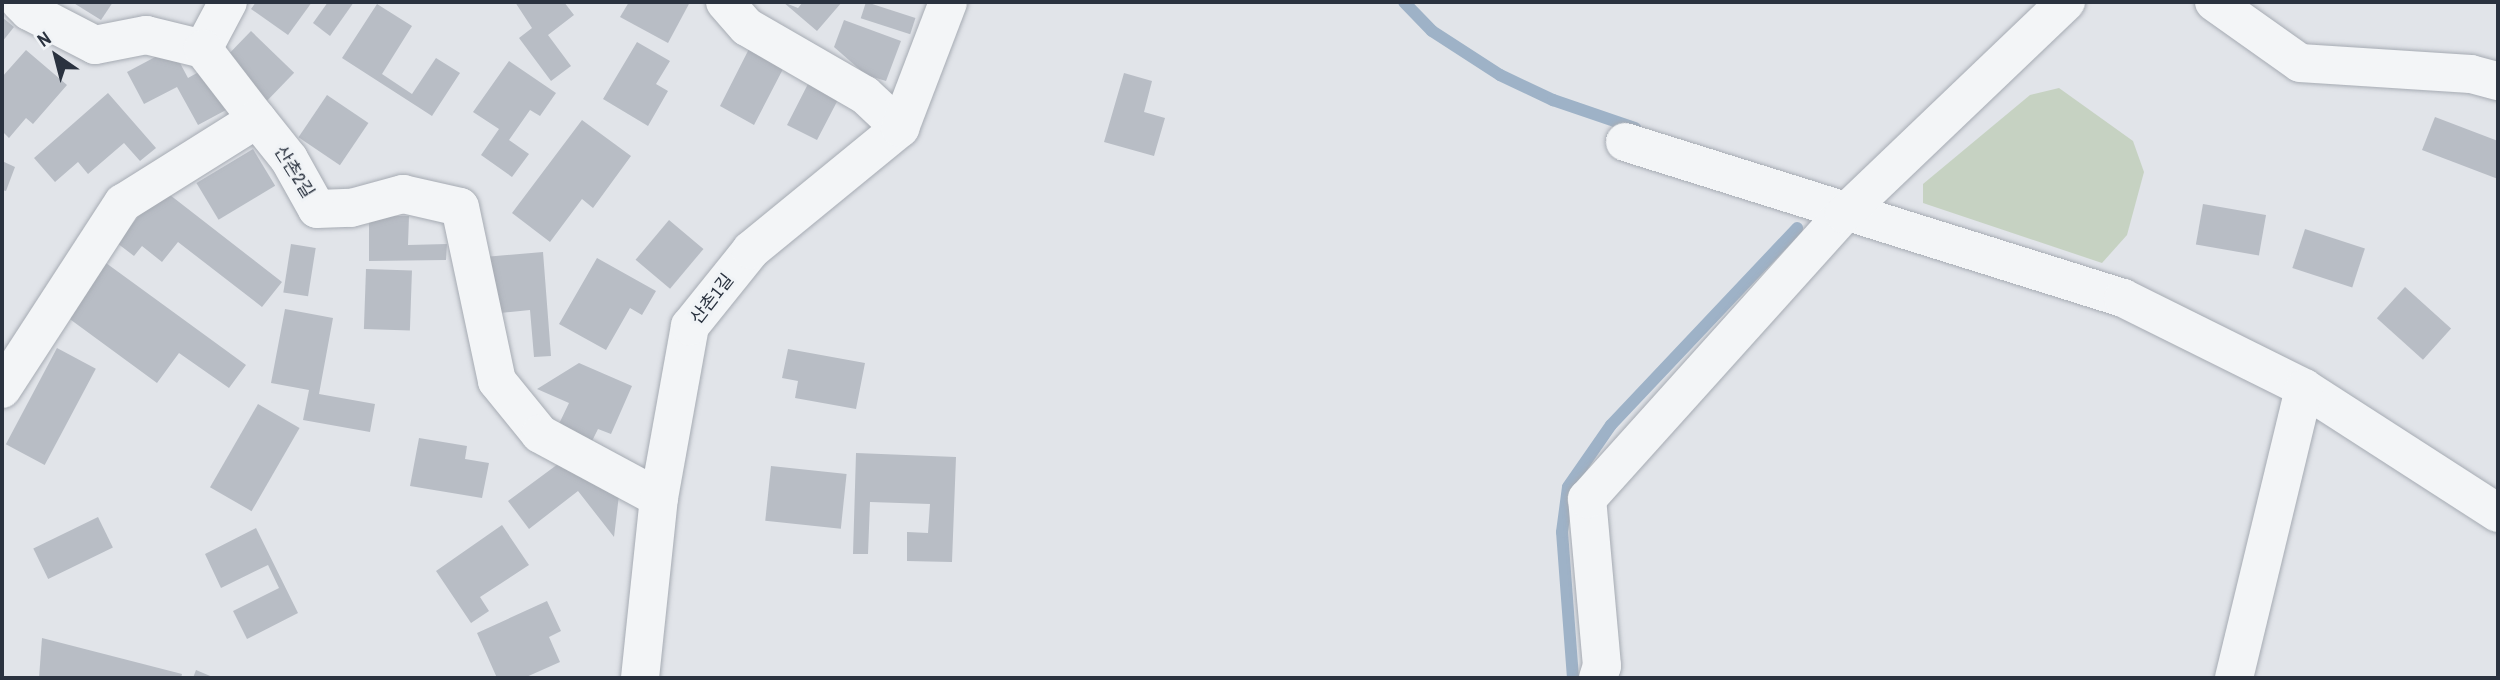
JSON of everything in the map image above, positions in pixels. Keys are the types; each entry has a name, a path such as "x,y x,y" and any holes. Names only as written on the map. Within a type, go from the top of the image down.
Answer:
{"street":[{"path":"2,389 123,203 257,119 203,49 146,35 95,45 29,11 20,2"},
{"path":"203,49 228,2"},
{"path":"726,2 747,27 865,95 900,128"},
{"name":"산촌1길","path":"640,678 659,498 690,326 751,250 900,128 948,2"},
{"path":"1598,678 1602,666 1587,499 1844,214 2066,2"},
{"path":"2214,2 2300,63 2471,74 2498,81"},
{"name":"산촌2길","path":"257,119 289,159 317,209 351,208 403,194 460,207 497,381 540,434 659,498"},
{"path":"1625,142 1844,214 2123,298 2304,388 2498,513"},
{"path":"2234,678 2304,388"}],"green space":[{"path":"2059,88 2133,141 2144,172 2127,235 2102,263 1923,203 1923,184 2030,95"}],"building":[{"path":"72,2 113,2 101,20"},
{"path":"256,2 312,2 288,35 251,9"},
{"path":"328,2 354,2 330,36 313,23"},
{"path":"515,2 564,2 574,15 548,35 571,66 551,81 519,38 532,28"},
{"path":"629,2 690,2 668,43 620,17"},
{"path":"783,2 798,8 803,2 842,2 817,31"},
{"path":"866,2 915,18 910,34 861,18"},
{"path":"377,4 412,26 382,74 412,94 436,58 460,73 432,116 342,58"},
{"path":"2,17 14,27 2,42"},
{"path":"844,20 901,41 886,81 866,75 834,47"},
{"path":"251,31 294,73 266,101 223,60"},
{"path":"637,42 670,61 656,84 668,91 648,126 603,99"},
{"path":"751,45 842,92 817,140 787,125 809,82 783,69 754,125 720,106"},
{"path":"172,48 188,78 204,69 226,110 198,125 177,87 144,104 127,72"},
{"path":"26,50 67,85 33,124 26,118 9,138 2,131 2,77"},
{"path":"509,61 556,93 540,116 530,110 509,140 529,154 512,177 481,155 499,129 473,112"},
{"path":"1124,73 1152,81 1144,112 1165,118 1154,156 1104,142"},
{"path":"108,93 156,148 140,161 124,143 88,174 78,162 55,182 34,158"},
{"path":"327,95 368,123 340,165 298,137"},
{"path":"2435,117 2498,141 2498,179 2422,150"},
{"path":"582,120 631,156 593,208 582,199 550,242 512,213"},
{"path":"253,149 275,186 219,220 196,183"},
{"path":"2,161 15,167 6,191 2,190"},
{"path":"161,188 282,282 262,307 178,242 162,262 142,246 134,256 117,243"},
{"path":"2203,204 2266,215 2259,255 2196,244"},
{"path":"369,216 409,216 408,245 447,244 446,260 369,261"},
{"path":"669,220 703,249 670,289 636,260"},
{"path":"2305,229 2365,248 2352,287 2292,268"},
{"path":"291,244 316,248 308,296 283,292"},
{"path":"543,252 551,356 534,357 530,310 489,314 484,257"},
{"path":"597,258 656,291 642,315 630,308 606,350 559,324"},
{"path":"106,263 246,365 229,388 179,353 157,383 67,317"},
{"path":"366,269 412,271 410,331 364,329"},
{"path":"2405,287 2451,328 2423,360 2377,318"},
{"path":"285,309 333,318 319,394 375,404 370,432 303,420 309,390 271,383"},
{"path":"57,348 96,369 45,465 6,444"},
{"path":"788,349 865,363 856,409 795,398 798,381 782,378"},
{"path":"579,363 632,386 611,434 598,429 591,443 557,428 569,403 537,389"},
{"path":"258,404 300,428 252,511 210,487"},
{"path":"419,438 467,446 465,459 489,463 482,498 410,486"},
{"path":"856,453 956,457 952,562 907,561 907,532 928,533 930,504 870,502 868,554 853,554"},
{"path":"558,464 619,495 614,537 578,491 529,529 508,501"},
{"path":"771,466 847,474 841,529 765,521"},
{"path":"98,517 113,548 48,579 33,549"},
{"path":"502,525 529,565 480,597 489,611 471,623 436,571"},
{"path":"256,528 298,613 247,639 233,611 279,588 268,565 221,588 205,554"},
{"path":"547,601 561,631 549,637 560,662 524,678 497,678 477,633"},
{"path":"42,638 182,674 181,678 39,678"},
{"path":"196,670 215,678 193,678"}],"waterway":[{"path":"1404,2 1432,31 1500,75 1553,100 1635,128"},
{"path":"1573,678 1562,532 1568,487 1611,425 1797,228"}]}
